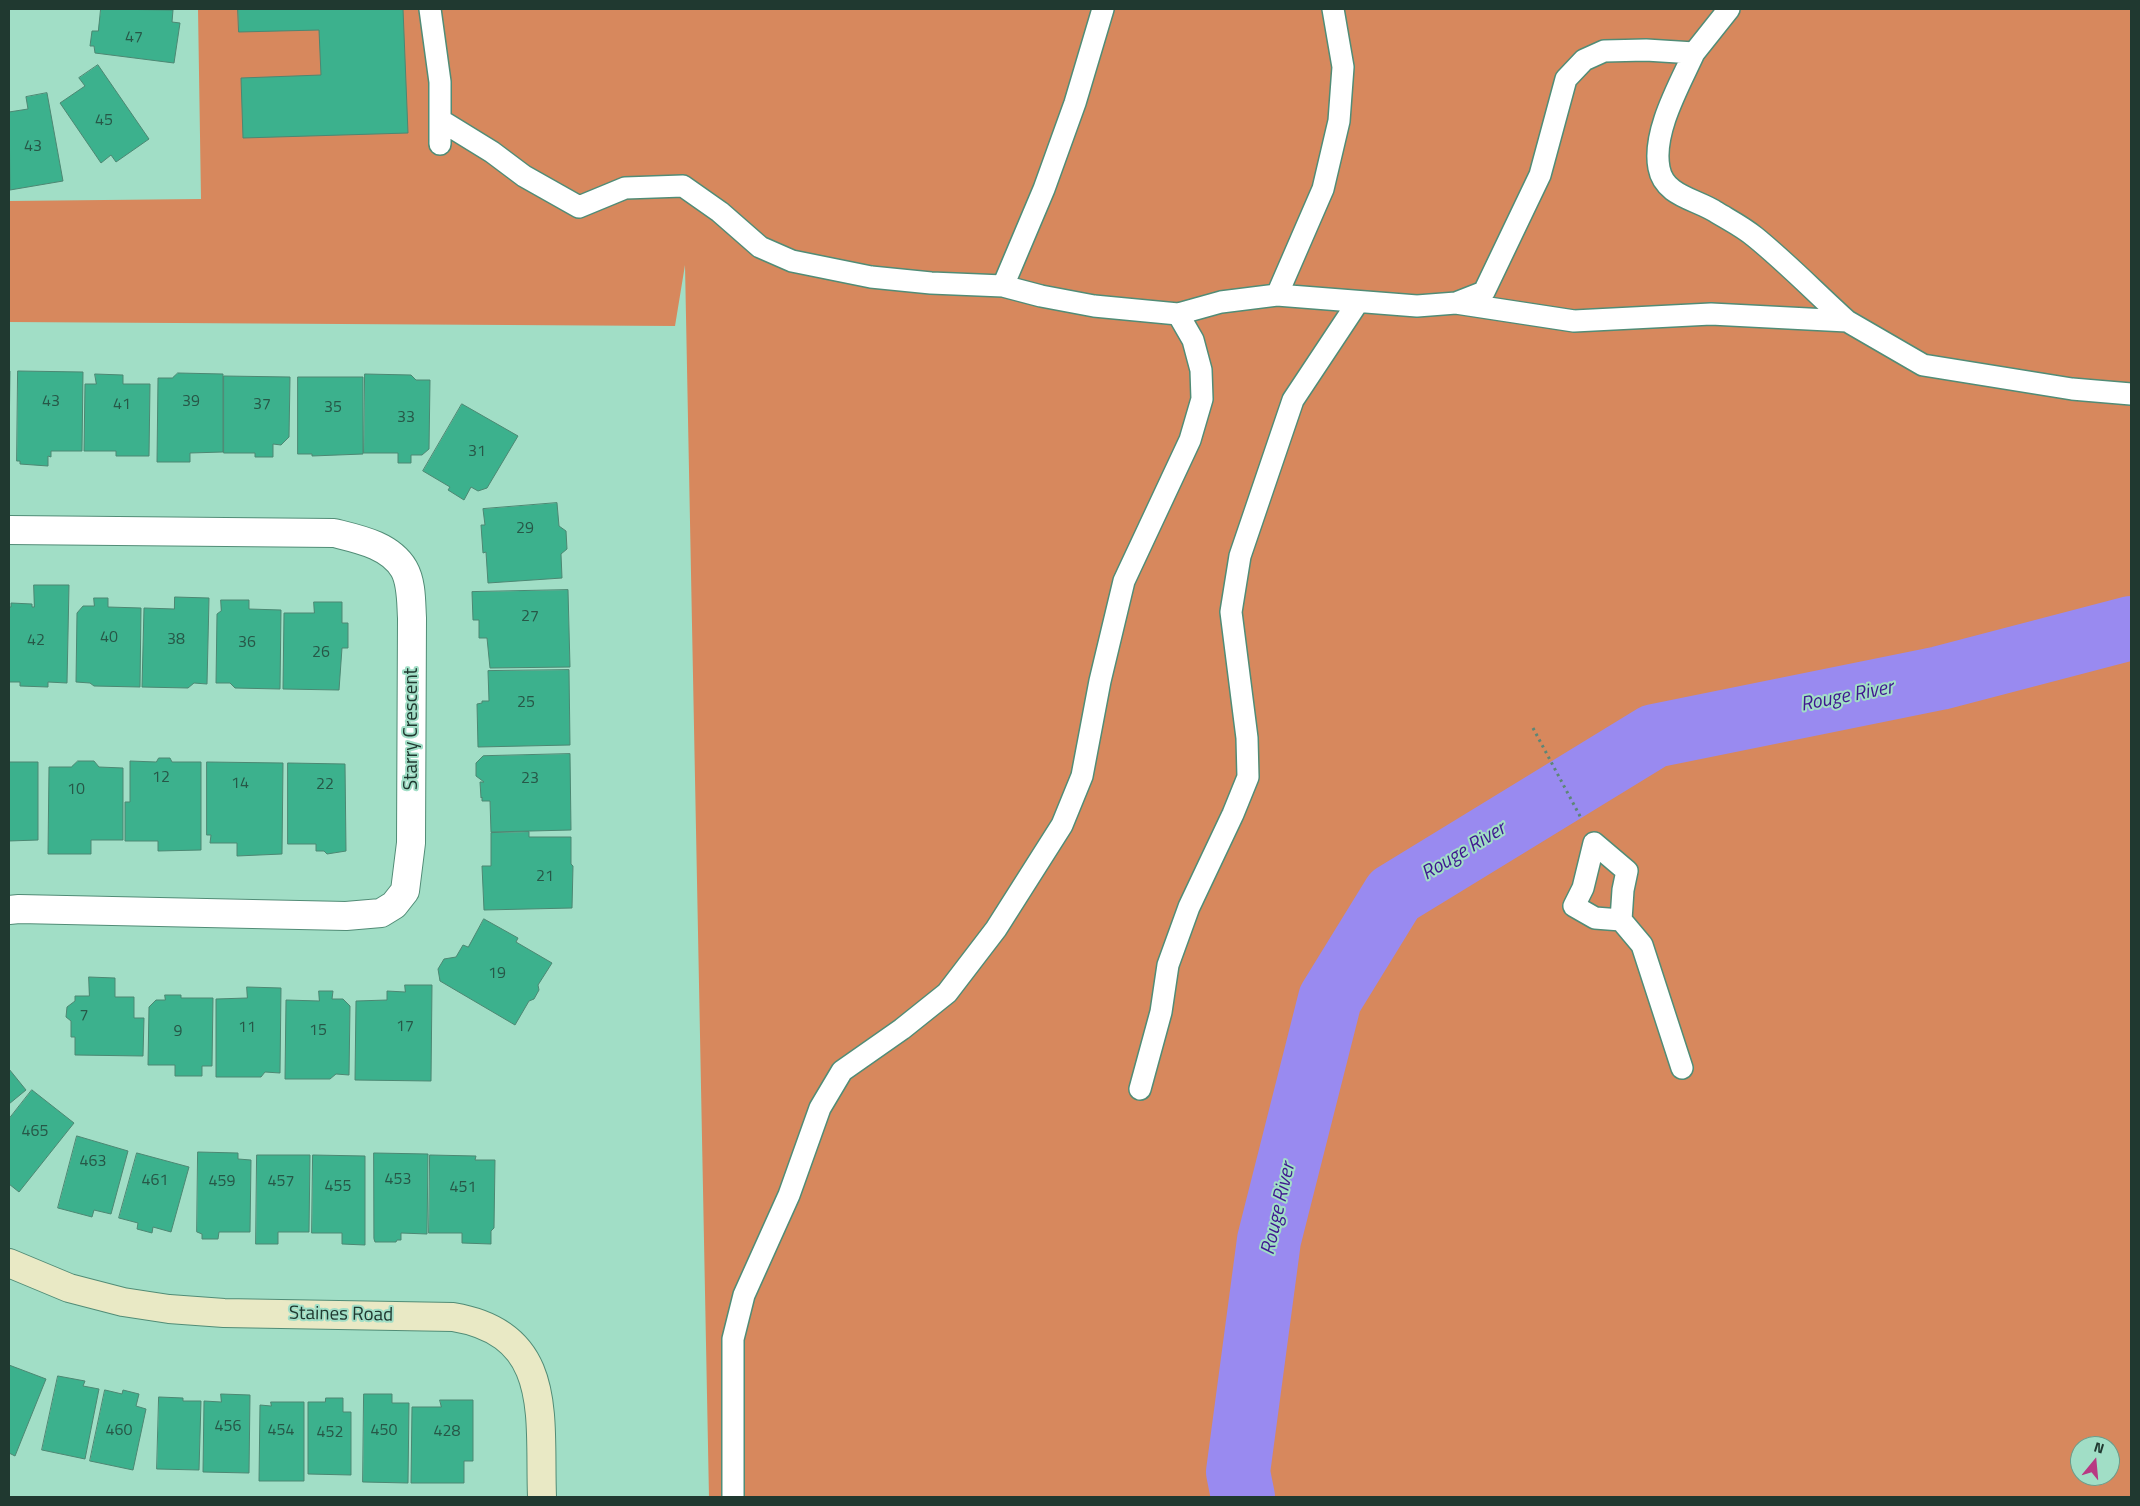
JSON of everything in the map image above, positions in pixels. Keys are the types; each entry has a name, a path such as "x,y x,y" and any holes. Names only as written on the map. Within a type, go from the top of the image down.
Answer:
{"street":[{"name":"Starry Crescent","path":"9,530 334,533 369,542 390,553 404,569 410,591 412,618 411,843 405,891 394,905 381,913 365,916 9,910"},
{"name":"Staines Road","path":"9,1263 69,1288 123,1302 169,1309 224,1313 453,1317 470,1320 494,1329 506,1336 520,1350 536,1389 539,1406 542,1497"}],"lane":[{"path":"430,9 440,82 440,144"},
{"path":"1003,286 1044,189 1075,104 1102,9"},
{"path":"1277,295 1323,189 1338,121 1343,67 1333,9"},
{"path":"1729,9 1694,53 1668,111 1660,142 1659,168 1666,185 1682,196 1708,207 1754,236 1847,321 1923,364 2063,387 2131,394"},
{"path":"1456,303 1484,292 1540,175 1566,79 1584,60 1604,51 1646,50 1694,53"},
{"path":"440,120 492,152 524,176 579,207 625,188 683,186 720,212 760,247 792,261 871,278 931,284 1003,286 1041,296 1094,306 1178,314 1221,302 1277,295 1417,306 1456,303 1574,321 1711,314 1847,321"},
{"path":"1140,1089 1162,1012 1168,965 1189,907 1233,814 1248,777 1247,738 1232,612 1240,556 1293,400 1358,302"},
{"path":"733,1497 733,1339 737,1318 744,1295 789,1195 820,1108 842,1071 902,1029 947,993 996,929 1043,856 1062,825 1082,776 1100,681 1124,581 1190,440 1202,399 1201,370 1193,340 1178,314"},
{"path":"1621,920 1595,918 1574,906 1583,888 1594,843 1627,871 1623,890 1621,920 1642,945 1682,1068"}],"path":[{"path":"1533,728 1594,843"}],"shaded area":[{"path":"198,9 2131,9 2131,1497 709,1497 685,265 675,326 9,322 9,201 201,199"}],"building":[{"path":"101,9 173,10 172,22 180,23 174,63 95,53 94,46 90,46 92,31 98,31"},
{"path":"238,9 403,9 408,133 243,138 241,78 321,75 319,30 239,32"},
{"path":"98,65 149,139 116,162 111,155 101,163 60,103 85,86 79,78"},
{"path":"47,93 63,181 10,190 9,112 28,109 26,97"},
{"path":"9,371 10,371 9,443"},
{"path":"18,371 83,372 82,451 51,451 51,457 48,456 48,466 20,464 20,461 17,461"},
{"path":"178,373 223,374 223,452 190,453 190,462 157,462 158,378 172,378"},
{"path":"95,374 123,375 123,384 150,384 149,456 116,456 116,451 84,451 85,384 96,384"},
{"path":"365,374 411,375 416,380 430,380 429,449 422,455 411,455 411,463 398,463 398,453 364,453"},
{"path":"224,376 290,377 289,437 281,445 273,444 273,457 255,457 255,453 224,453"},
{"path":"298,377 363,377 363,454 312,456 312,454 298,454"},
{"path":"462,404 518,436 487,488 478,491 471,487 464,500 448,490 450,487 423,471"},
{"path":"557,503 559,526 566,531 567,549 561,554 562,578 488,583 486,552 483,553 481,525 485,525 483,509"},
{"path":"34,585 69,585 67,683 48,682 48,687 20,686 20,682 9,682 9,607 11,607 11,603 32,604 32,607 34,607"},
{"path":"568,590 570,667 490,668 487,638 479,638 479,620 473,620 472,592"},
{"path":"175,597 209,598 207,684 194,683 188,688 142,687 144,608 174,609"},
{"path":"94,598 108,598 108,607 141,608 140,687 94,686 90,683 76,682 77,613 83,606 94,606"},
{"path":"221,600 249,600 249,609 281,610 280,689 235,688 230,683 216,683 217,614 221,611"},
{"path":"314,602 342,602 342,623 348,623 348,648 342,648 339,690 283,689 284,613 314,613"},
{"path":"569,670 570,745 478,747 477,704 482,703 482,701 489,701 488,671"},
{"path":"570,754 571,830 491,832 490,801 482,801 480,782 484,782 476,776 476,763 483,756"},
{"path":"159,758 170,758 172,762 201,762 201,850 158,851 158,841 125,841 125,802 130,802 130,761 156,762"},
{"path":"78,761 94,761 99,767 123,768 123,840 91,840 91,854 48,854 49,767 71,767"},
{"path":"9,762 38,762 38,840 9,841"},
{"path":"207,762 283,763 282,854 237,856 237,843 210,843 211,835 207,835"},
{"path":"288,763 345,764 346,851 327,854 324,851 316,851 316,844 288,844"},
{"path":"529,832 529,837 571,837 571,864 573,866 572,908 484,910 482,866 491,866 491,833"},
{"path":"484,919 518,938 516,942 552,963 538,985 539,990 534,999 529,1001 515,1025 440,981 438,969 444,959 456,957 463,945 468,947"},
{"path":"89,977 115,978 115,997 134,997 134,1018 144,1018 143,1056 75,1055 75,1037 71,1037 71,1021 66,1017 67,1007 75,1001 75,996 89,996"},
{"path":"405,985 432,985 431,1081 355,1080 356,1001 387,1000 387,991 405,992"},
{"path":"247,987 281,988 280,1073 265,1072 261,1077 216,1077 216,999 247,998"},
{"path":"319,991 333,991 332,999 343,999 350,1006 349,1075 336,1074 330,1079 285,1079 286,1000 319,1001"},
{"path":"165,995 181,995 181,998 213,998 212,1066 202,1066 202,1076 175,1076 175,1065 148,1065 149,1007 156,1000 165,1000"},
{"path":"9,1069 26,1090 9,1104"},
{"path":"32,1090 74,1123 19,1192 9,1184 9,1119"},
{"path":"77,1136 128,1151 111,1214 94,1210 92,1217 58,1208"},
{"path":"198,1152 238,1153 238,1159 251,1160 250,1232 219,1232 218,1239 202,1239 202,1234 197,1232"},
{"path":"137,1153 189,1167 171,1232 153,1227 152,1233 137,1229 138,1223 119,1218"},
{"path":"374,1153 428,1154 427,1234 401,1233 401,1240 396,1242 375,1242"},
{"path":"257,1155 310,1155 309,1232 278,1232 278,1244 256,1244"},
{"path":"313,1155 365,1156 365,1245 342,1244 342,1233 312,1233"},
{"path":"430,1155 476,1156 475,1160 495,1160 494,1228 491,1231 491,1244 462,1243 462,1233 429,1233"},
{"path":"9,1365 46,1379 15,1456 9,1453"},
{"path":"58,1376 85,1381 83,1386 99,1389 85,1459 42,1450"},
{"path":"105,1390 122,1394 123,1390 139,1394 136,1406 146,1409 133,1470 90,1461"},
{"path":"221,1394 250,1395 249,1473 203,1472 204,1401 221,1402"},
{"path":"364,1394 392,1394 392,1403 409,1403 408,1483 363,1482"},
{"path":"159,1397 183,1398 183,1401 201,1401 199,1470 157,1469"},
{"path":"326,1398 343,1398 343,1412 351,1412 351,1475 308,1474 308,1402 325,1402"},
{"path":"440,1400 473,1400 473,1461 464,1461 464,1483 411,1483 412,1407 441,1407"},
{"path":"271,1402 304,1402 304,1481 259,1481 260,1405 271,1406"}],"waterway":[{"name":"Rouge River","path":"1243,1497 1238,1472 1269,1240 1330,999 1394,895 1654,736 1940,678 2131,628"}]}
